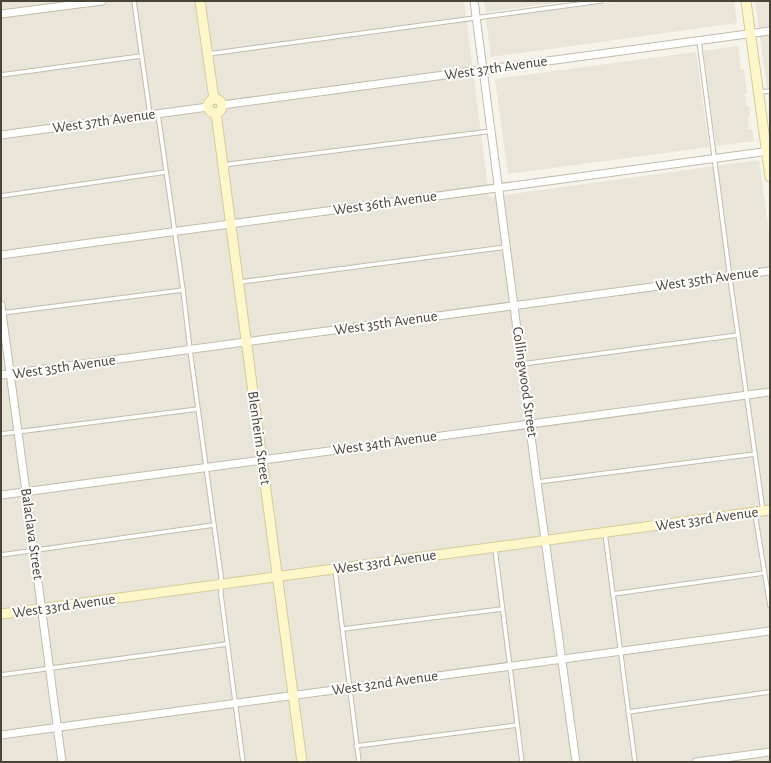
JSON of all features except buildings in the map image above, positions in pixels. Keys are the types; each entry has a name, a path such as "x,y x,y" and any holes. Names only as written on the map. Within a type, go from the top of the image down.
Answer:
{"street":[{"path":"1,14 102,1"},
{"path":"200,1 214,99"},
{"name":"Collingwood Street","path":"474,1 576,762"},
{"path":"746,1 758,92 768,151 770,177"},
{"name":"West 37th Avenue","path":"222,106 770,31"},
{"path":"214,99 219,101 222,106 220,111 216,113 211,112 208,107 209,102 214,99"},
{"name":"West 37th Avenue","path":"1,135 208,107"},
{"name":"Blenheim Street","path":"216,113 302,762"},
{"name":"West 36th Avenue","path":"1,255 768,151"},
{"name":"West 35th Avenue","path":"1,375 770,271"},
{"name":"Balaclava Street","path":"1,305 62,762"},
{"name":"West 34th Avenue","path":"1,495 770,392"},
{"name":"West 33rd Avenue","path":"1,614 762,511"},
{"name":"West 32nd Avenue","path":"1,735 234,705 770,631"},
{"path":"696,762 770,752"}],"lane":[{"path":"134,1 150,115"},
{"path":"208,54 601,1"},
{"path":"699,41 755,454 762,511 764,573 770,606"},
{"path":"1,75 141,56"},
{"path":"758,92 770,91"},
{"path":"158,114 214,525 234,705 242,762"},
{"path":"223,166 492,131"},
{"path":"1,196 166,172"},
{"path":"239,283 506,247"},
{"path":"2,313 183,290"},
{"path":"522,364 738,336"},
{"path":"1,434 198,409"},
{"path":"538,482 755,454"},
{"path":"1,555 214,525"},
{"path":"605,533 635,762"},
{"path":"495,548 522,762"},
{"path":"335,569 359,762"},
{"path":"613,594 764,573"},
{"path":"343,629 502,609"},
{"path":"1,675 227,644"},
{"path":"628,712 770,692"},
{"path":"356,746 517,725"}],"shaded area":[{"path":"1,1 464,1 489,197 759,160 770,240 770,762 1,762"},
{"path":"484,1 571,1 486,12"},
{"path":"623,1 734,1 737,23 491,57 486,19"},
{"path":"755,1 770,1 770,110"},
{"path":"738,46 741,70 744,70 747,94 745,94 746,106 749,106 749,129 752,129 754,141 716,146 703,51"},
{"path":"696,52 709,147 508,174 495,79"}]}
